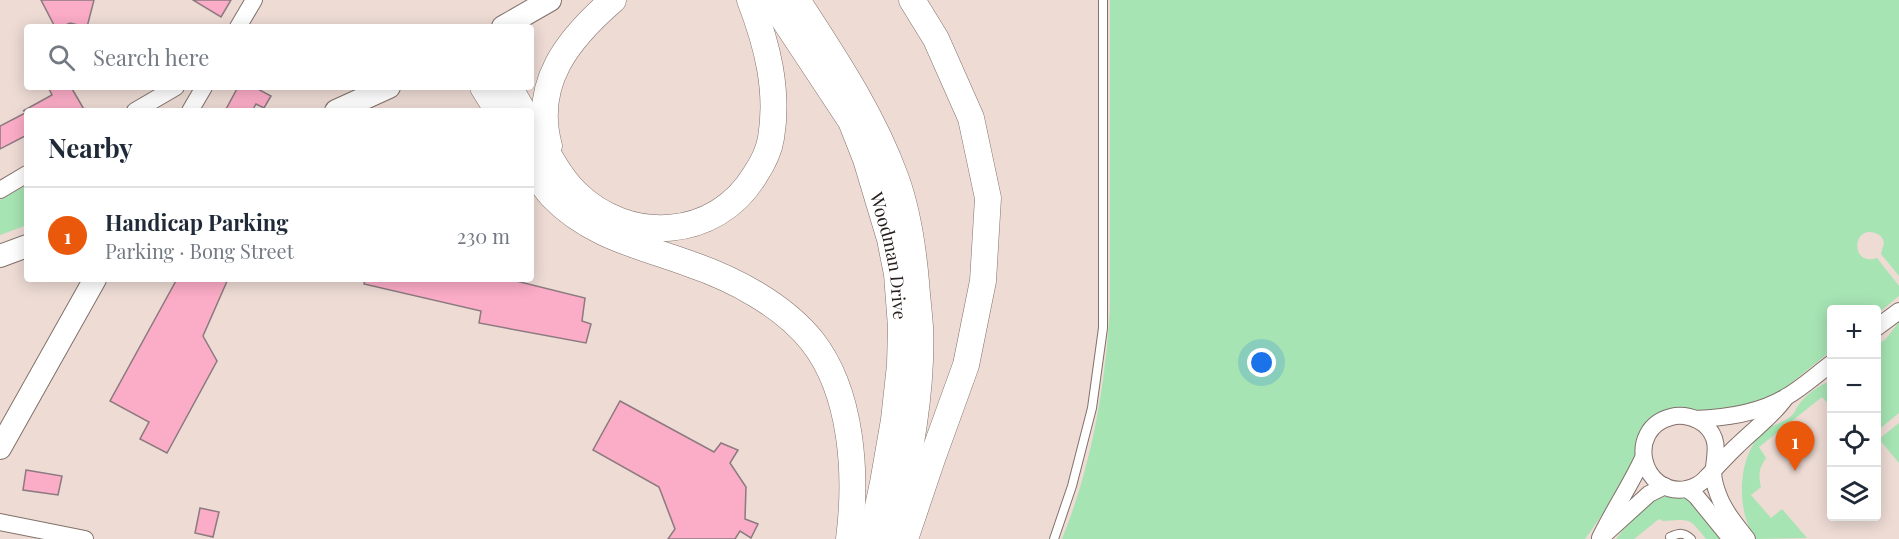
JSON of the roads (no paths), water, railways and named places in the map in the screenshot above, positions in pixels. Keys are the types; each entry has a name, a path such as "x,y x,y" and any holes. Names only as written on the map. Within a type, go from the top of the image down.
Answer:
{"main road":[{"path":"560,171 547,138 544,116 546,94 562,54 613,0"},
{"path":"534,129 574,192 595,209 613,219 637,227 660,229 684,226 707,219 729,205 749,186 764,161 771,139 774,112 773,85 768,53 750,0"},
{"name":"Woodman Drive","path":"771,0 851,121 866,159 890,239 897,274 901,327 900,365 894,420 871,539"},
{"name":"Woodman Drive","path":"797,0 837,61 876,132 896,180 913,247 920,329 918,392 909,456 892,539"},
{"path":"905,539 966,364 983,281 988,198 971,118 936,39 912,0"},
{"path":"485,90 496,108"},
{"path":"511,90 522,108"},
{"path":"534,170 551,195 584,223 611,236 692,264 737,285 787,316 813,342 843,402 849,434 852,468 849,539"}],"street":[{"path":"240,24 254,0"},
{"path":"508,24 550,0"},
{"path":"140,108 171,90"},
{"path":"343,108 382,90"},
{"path":"0,190 24,176"},
{"path":"0,256 24,247"},
{"path":"0,448 93,282"},
{"path":"1881,324 1899,311"},
{"path":"1786,397 1776,412 1739,443 1698,485 1687,489 1676,489 1665,486 1650,475 1643,458 1643,447 1646,436 1662,420 1673,416 1713,419 1749,412 1786,397 1827,367"},
{"path":"1695,419 1705,425 1716,446 1713,469 1717,492 1724,509 1748,539"},
{"path":"1599,538 1643,458"},
{"path":"1599,538 1642,500 1665,486"},
{"path":"1687,489 1696,496 1731,539"},
{"path":"0,522 85,539"}],"lane":[{"path":"1054,539 1072,486 1092,408 1103,328 1103,0"},
{"path":"1670,537 1680,533 1691,539"}],"place":[{"name":"Handicap Parking","path":"1795,471"}]}
